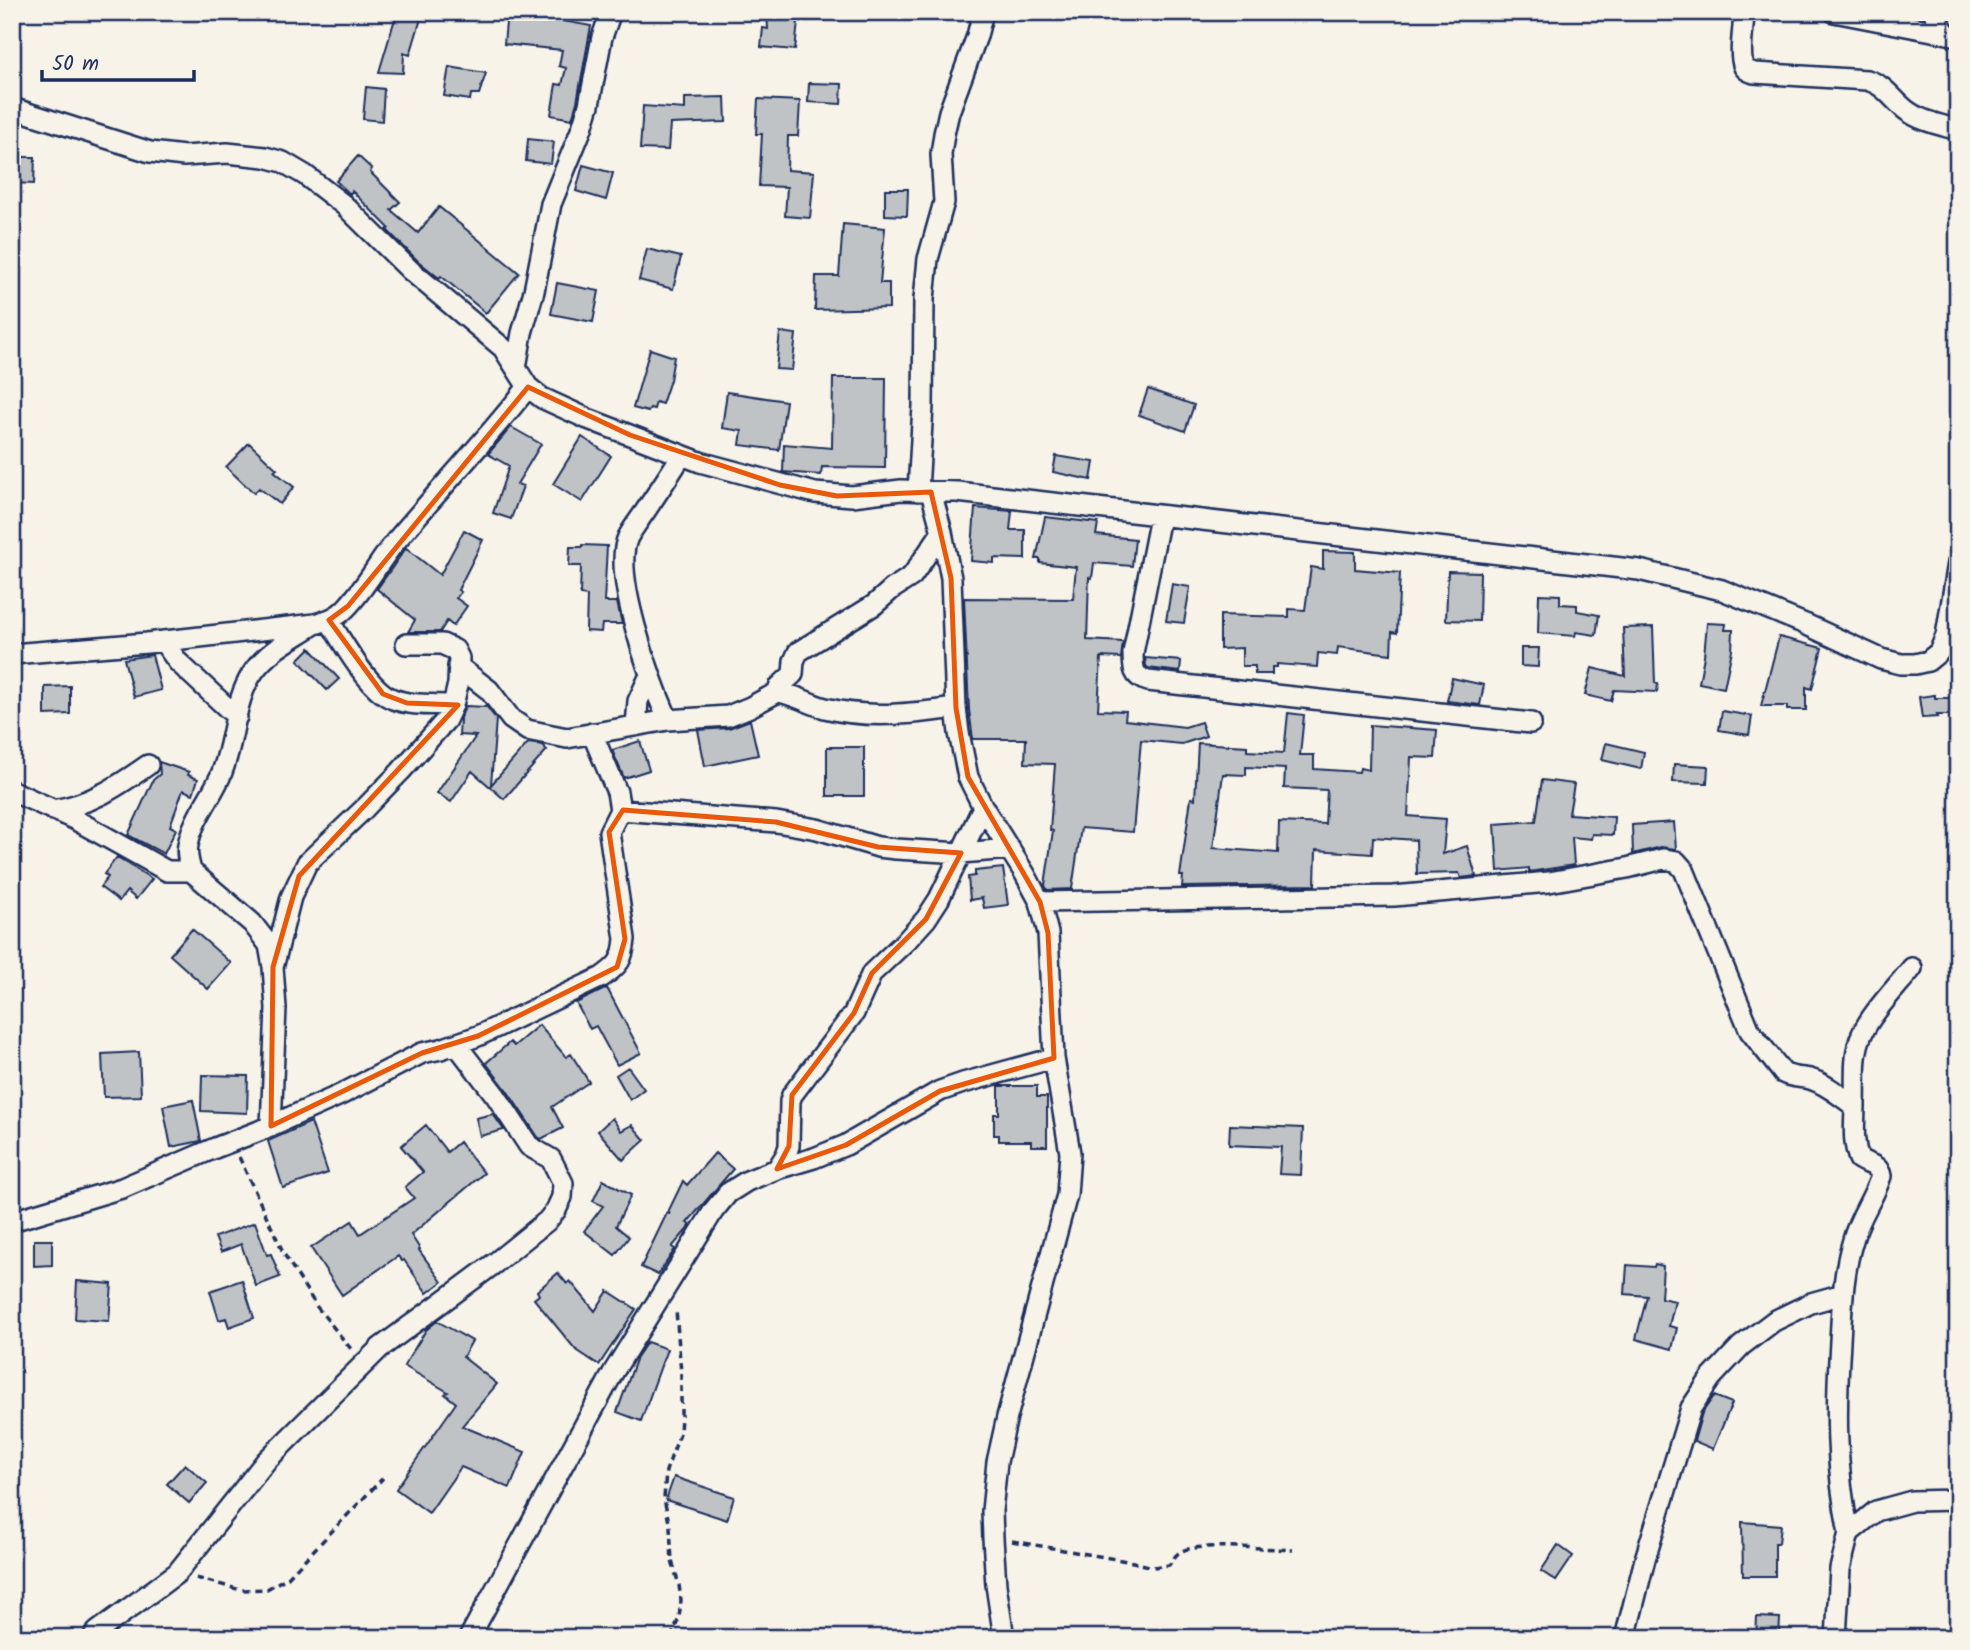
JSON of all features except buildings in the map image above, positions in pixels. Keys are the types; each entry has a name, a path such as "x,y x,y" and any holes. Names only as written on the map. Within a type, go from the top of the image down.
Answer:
{"street":[{"path":"516,368 551,204 582,128 602,37 611,12"},
{"path":"983,12 949,112 941,154 944,202 929,259 924,299 925,492 942,532 951,578 956,708 968,777 1026,874 1040,902 1048,933 1054,1058 1070,1153 1068,1195 1006,1417 998,1462 992,1511 996,1586 1004,1638"},
{"path":"1744,12 1742,56 1744,68 1748,71 1876,83 1917,117 1958,130"},
{"path":"1834,12 1952,35"},
{"path":"1934,12 1936,19 1952,35"},
{"path":"12,108 150,152 184,156 227,153 265,157 282,162 305,175 344,205 410,270 503,348 528,387 542,398 588,419 700,462 815,494 852,496 901,490 957,492 1639,570 1722,590 1881,659 1900,664 1928,661 1939,652 1946,636 1958,563"},
{"path":"12,654 163,641 334,619 348,606 394,544 496,428 528,387"},
{"path":"668,720 636,633 624,556 627,538 682,455"},
{"path":"1160,517 1133,653 1134,672 1137,677 1148,681 1531,723"},
{"path":"458,666 489,690 511,719 527,730 567,738 668,720 728,716 778,692 779,687 792,677 798,652 874,606 899,583 912,576 942,532"},
{"path":"322,622 383,694 407,703 453,705"},
{"path":"271,1126 276,1008 273,967 268,945 252,923 191,871 187,857 188,844 221,775 243,688 266,656 322,622"},
{"path":"163,641 178,662 237,717"},
{"path":"273,967 291,897 307,863 401,771 446,720 453,705 458,684 459,658 455,650 442,644 406,644"},
{"path":"636,726 638,701 650,675"},
{"path":"778,692 824,708 870,715 900,715 956,708"},
{"path":"12,1221 122,1188 271,1126 340,1095 422,1053 478,1036 602,977 617,967 623,954 625,939 609,832 620,810 617,792 592,733"},
{"path":"53,810 81,804 110,791 148,765"},
{"path":"12,791 107,836 167,871 191,871"},
{"path":"777,1169 789,1146 789,1109 792,1094 853,1013 872,973 926,919 939,899 984,807"},
{"path":"620,810 776,822 817,829 878,847 961,853 1010,849"},
{"path":"1040,902 1394,896 1549,882 1663,859 1676,861 1684,870 1750,1031 1783,1073 1811,1079 1856,1106"},
{"path":"1836,1638 1840,1569 1849,1533 1840,1481 1836,1426 1843,1294 1853,1239 1881,1176 1880,1170 1859,1158 1857,1153 1853,1132 1856,1066 1860,1039 1869,1023 1912,968"},
{"path":"93,1638 97,1632 177,1573 266,1461 380,1348 495,1263 547,1221 556,1210 562,1197 563,1183 551,1159 529,1146 496,1096 456,1044"},
{"path":"475,1632 614,1371 714,1210 728,1193 747,1181 846,1144 940,1091 1054,1058"},
{"path":"1625,1638 1645,1559 1691,1408 1711,1378 1741,1346 1763,1329 1811,1303 1843,1294"},
{"path":"1849,1533 1876,1511 1912,1501 1958,1500"}],"path":[{"path":"232,1141 284,1254 317,1307 363,1364"},
{"path":"671,1638 679,1618 681,1600 672,1561 670,1527 664,1499 667,1471 680,1433 681,1416 681,1373 674,1275"},
{"path":"177,1573 242,1590 267,1589 288,1577 383,1478"},
{"path":"993,1538 1153,1567 1169,1565 1179,1552 1191,1549 1222,1547 1293,1550"}],"highlighted area":[{"path":"528,387 630,435 780,485 837,496 931,492 951,578 956,708 968,777 1040,902 1048,933 1054,1058 940,1091 846,1145 777,1169 789,1146 792,1095 854,1013 872,973 926,919 961,853 878,847 776,822 623,810 609,832 625,939 617,967 478,1036 422,1053 271,1126 273,967 299,876 458,705 407,703 383,694 329,620 348,606"}]}
